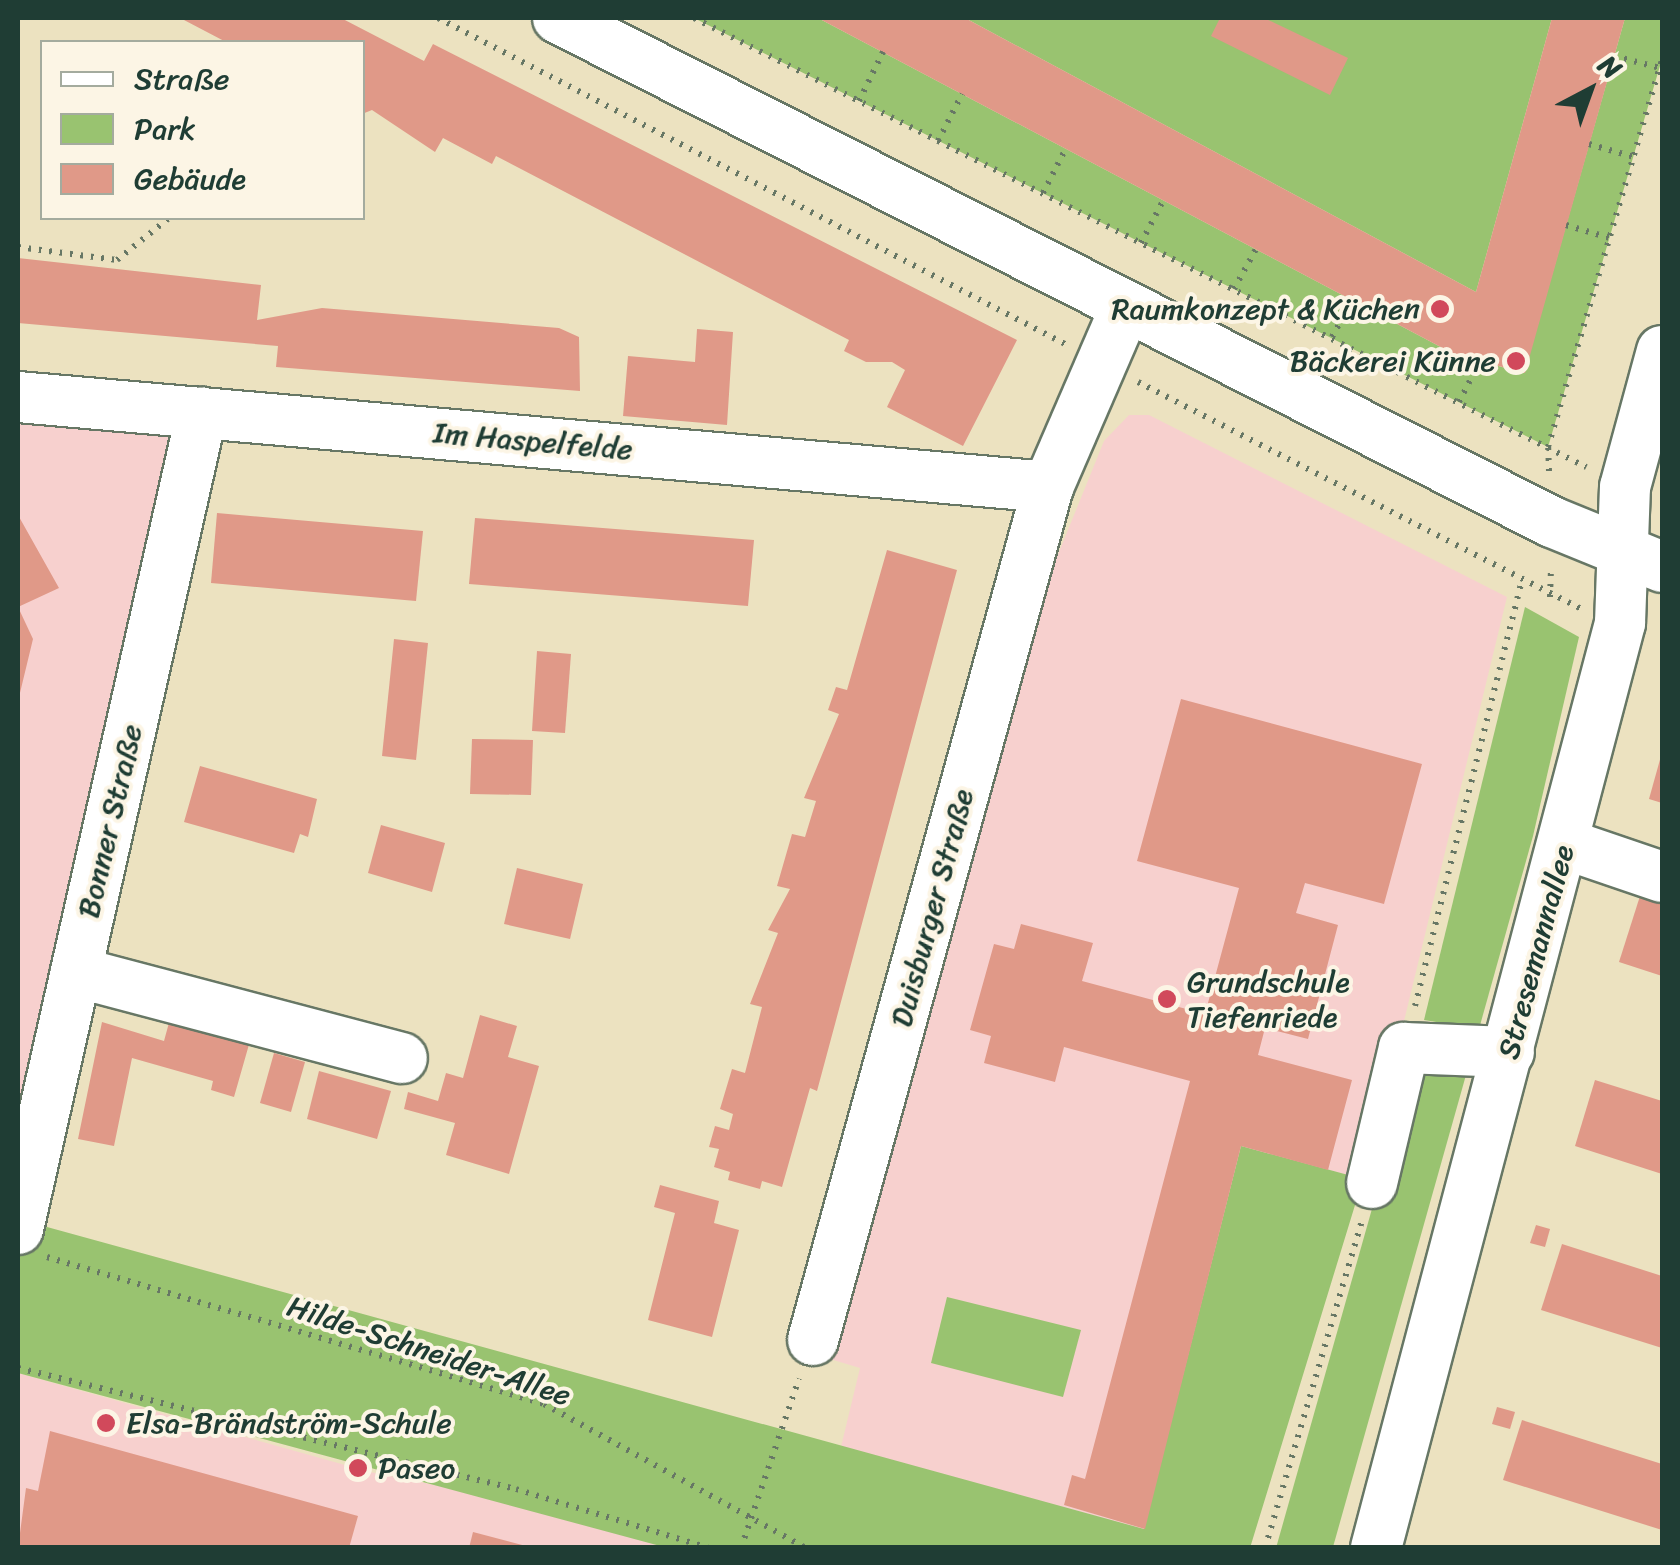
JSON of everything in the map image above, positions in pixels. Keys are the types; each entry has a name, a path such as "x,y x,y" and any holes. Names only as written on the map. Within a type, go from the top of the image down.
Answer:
{"street":[{"path":"558,18 628,34 1126,308 1642,559"},
{"name":"Duisburger Straße","path":"812,1340 1048,487 1126,308"},
{"name":"Stresemannallee","path":"1376,1548 1565,844 1620,622 1642,559 1625,487 1662,351"},
{"name":"Im Haspelfelde","path":"18,396 1048,487"},
{"name":"Bonner Straße","path":"27,1242 76,972 202,412"},
{"path":"1565,844 1662,876"},
{"path":"76,972 402,1058"},
{"path":"1372,1183 1404,1048 1509,1052"}],"path":[{"path":"438,18 1101,362 1520,585 1620,622"},
{"path":"694,18 1548,447 1662,59"},
{"path":"858,100 882,52"},
{"path":"1614,56 1660,68"},
{"path":"938,141 962,94"},
{"path":"1588,144 1634,157"},
{"path":"1043,192 1066,148"},
{"path":"1141,243 1164,199"},
{"path":"18,246 117,260 166,220"},
{"path":"1566,226 1610,238"},
{"path":"1234,289 1256,248"},
{"path":"1332,338 1353,299"},
{"path":"1458,402 1480,361"},
{"path":"1404,1048 1520,585"},
{"path":"1264,1548 1372,1183"},
{"name":"Hilde-Schneider-Allee","path":"27,1242 544,1404 753,1514 806,1548"},
{"path":"741,1548 812,1340"},
{"path":"18,1368 516,1489 708,1548"}],"shaded area":[{"path":"18,397 202,412 18,1210"},
{"name":"Grundschule Tiefenriede","path":"1129,415 1149,415 1507,597 1387,1091 1250,1547 1181,1547 840,1451 860,1368 830,1359 1042,594 1104,441"},
{"name":"Elsa-Brändström-Schule","path":"18,1373 370,1472 485,1495 664,1547 18,1547"}],"green space":[{"path":"694,18 818,18 1454,354 1524,373 1625,18 1662,18 1662,59 1548,447"},
{"path":"965,18 1552,18 1476,292"},
{"path":"1525,607 1579,637 1533,836 1479,1029 1424,1020"},
{"path":"1411,1071 1466,1075 1333,1547 1276,1548"},
{"path":"1241,1146 1363,1179 1250,1548 664,1547 18,1373 18,1219 1144,1529"},
{"path":"947,1297 1081,1330 1063,1397 931,1363"}],"building":[{"path":"341,18 424,61 433,44 1017,340 963,446 887,407 905,370 892,362 866,362 844,351 849,340 496,156 492,164 443,138 435,152 372,110 365,113 365,40 222,40 184,20"},
{"path":"818,18 965,18 1476,292 1552,18 1625,18 1525,373 1454,354"},
{"path":"1220,18 1264,18 1348,58 1330,95 1211,36"},
{"path":"18,258 261,285 257,320 322,308 559,328 579,337 580,391 276,367 278,346 18,323"},
{"path":"697,329 733,332 727,425 623,416 628,356 695,362"},
{"path":"217,513 423,531 416,601 211,583"},
{"path":"18,515 59,588 18,607"},
{"path":"475,518 754,540 748,606 469,584"},
{"path":"887,550 957,570 817,1091 810,1088 782,1187 762,1181 760,1189 728,1180 730,1172 714,1167 719,1149 709,1147 715,1126 729,1130 733,1114 720,1109 732,1069 745,1073 762,1007 750,1004 778,933 768,930 790,889 777,886 792,834 805,837 816,801 804,798 839,714 828,710 836,687 847,690"},
{"path":"18,607 33,639 19,697 18,697"},
{"path":"394,639 428,643 416,760 382,756"},
{"path":"537,651 571,654 565,733 532,731"},
{"path":"1181,699 1422,764 1384,904 1305,883 1296,913 1338,925 1308,1039 1265,1028 1258,1055 1352,1080 1328,1170 1241,1146 1145,1529 1064,1505 1072,1475 1085,1479 1190,1081 1064,1047 1055,1082 984,1063 991,1036 970,1030 994,944 1014,949 1021,924 1093,943 1082,981 1205,1014 1239,888 1137,861"},
{"path":"472,739 533,740 531,795 470,794"},
{"path":"1662,756 1662,803 1649,799"},
{"path":"200,766 317,799 308,837 300,834 294,853 184,822"},
{"path":"381,825 445,843 432,892 368,873"},
{"path":"517,868 583,884 570,939 504,924"},
{"path":"1640,896 1662,903 1662,976 1619,962"},
{"path":"480,1015 517,1026 508,1057 539,1066 509,1174 446,1155 455,1123 404,1109 408,1092 438,1101 446,1073 463,1078"},
{"path":"170,1019 250,1041 234,1097 211,1090 213,1081 132,1058 114,1146 78,1139 102,1022 164,1041"},
{"path":"274,1053 305,1062 291,1112 260,1103"},
{"path":"319,1071 391,1091 377,1139 307,1119"},
{"path":"1595,1080 1662,1101 1662,1174 1575,1146"},
{"path":"660,1185 719,1201 714,1223 739,1230 712,1337 648,1320 675,1213 654,1207"},
{"path":"1536,1225 1550,1229 1545,1247 1530,1243"},
{"path":"1562,1244 1662,1276 1662,1348 1541,1310"},
{"path":"1497,1407 1515,1412 1510,1429 1492,1424"},
{"path":"1522,1420 1662,1464 1662,1530 1503,1480"},
{"path":"50,1431 358,1516 349,1548 18,1548 26,1488 38,1491"},
{"path":"473,1532 526,1546 526,1548 469,1548"}],"place":[{"name":"Raumkonzept & Küchen","path":"1440,309"},
{"name":"Bäckerei Künne","path":"1516,361"},
{"name":"Grundschule Tiefenriede","path":"1167,999"},
{"name":"Elsa-Brändström-Schule","path":"106,1423"},
{"name":"Paseo","path":"358,1468"}]}
